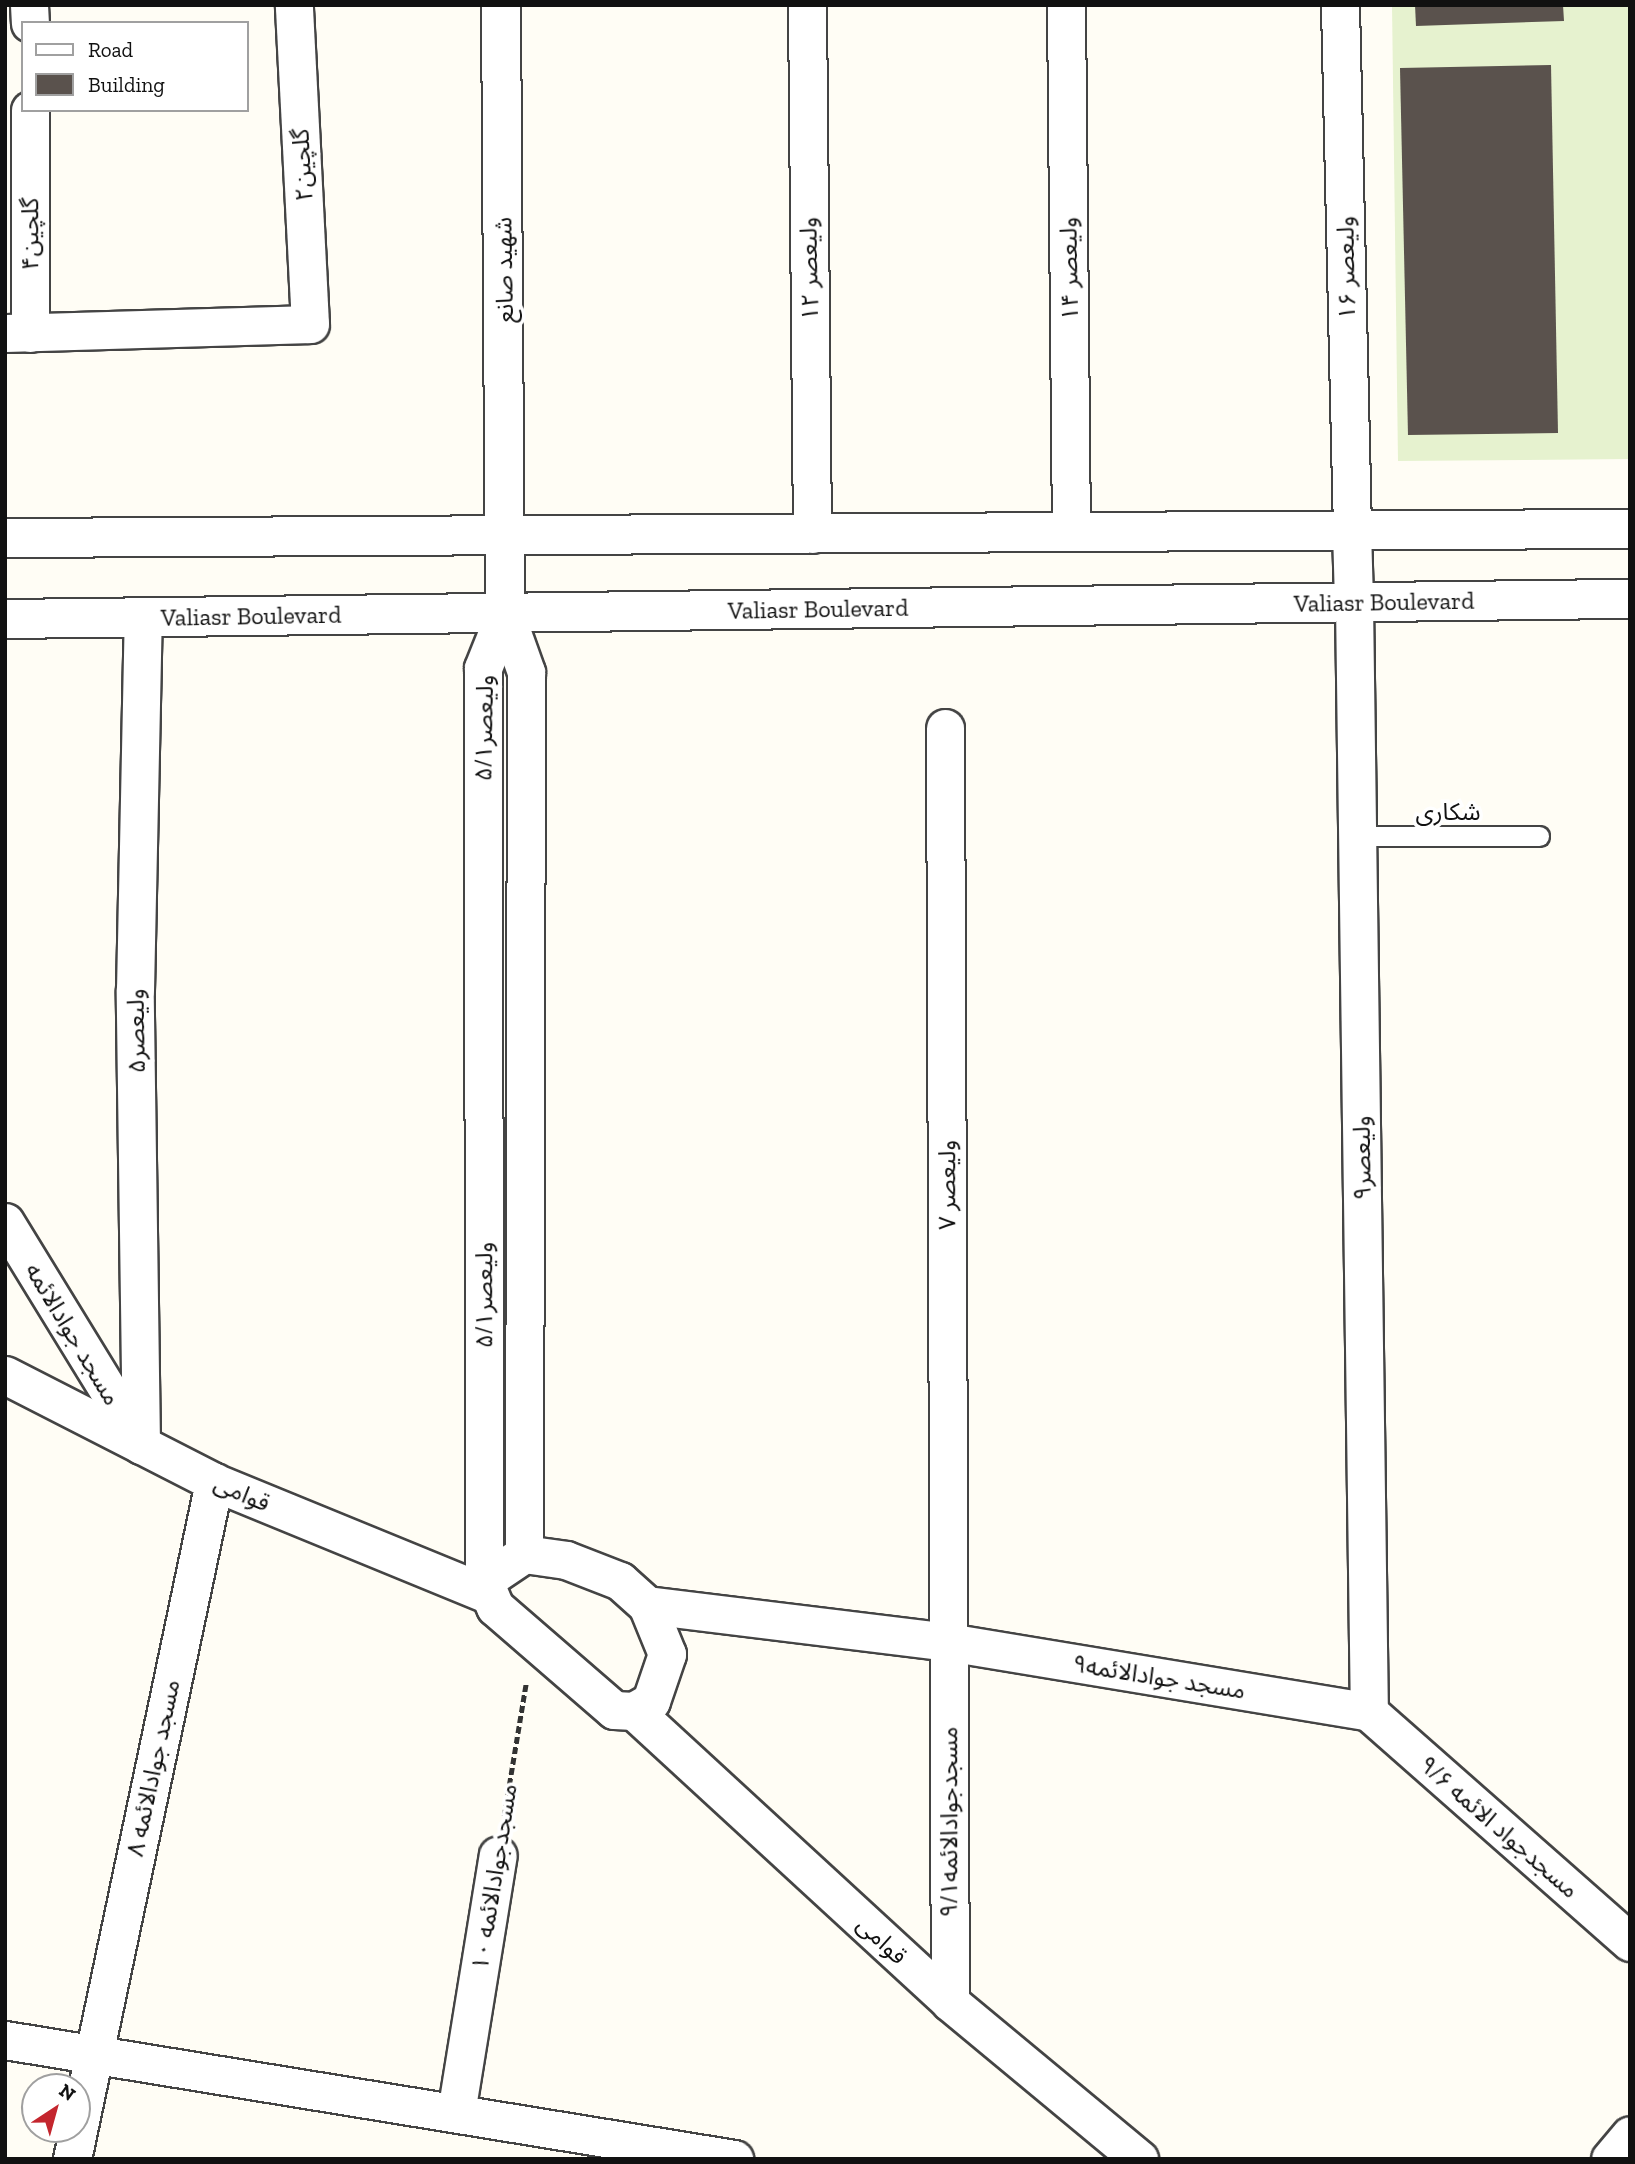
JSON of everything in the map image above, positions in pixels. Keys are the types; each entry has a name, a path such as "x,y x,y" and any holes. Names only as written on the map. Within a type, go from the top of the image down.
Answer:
{"street":[{"name":"گلچین۲","path":"18,333 310,324 294,5"},
{"name":"شهید صانع","path":"501,5 505,613"},
{"name":"ولیعصر ۱۲","path":"807,5 812,534"},
{"name":"ولیعصر ۱۴","path":"1066,5 1071,532"},
{"name":"ولیعصر ۱۶","path":"1340,5 1352,530"},
{"name":"گلچین۴","path":"18,333 30,112"},
{"path":"5,538 1630,529"},
{"path":"1352,530 1354,603"},
{"name":"Valiasr Boulevard","path":"5,619 1630,599"},
{"name":"ولیعصر۹","path":"1354,603 1369,1712"},
{"name":"ولیعصر۵/۱","path":"505,613 526,672 524,1554"},
{"name":"ولیعصر۵/۱","path":"485,1588 483,668 505,613"},
{"name":"ولیعصر۵","path":"141,1445 135,990 143,617"},
{"name":"ولیعصر ۷","path":"945,728 948,1642"},
{"name":"مسجد جوادالائمه","path":"5,1222 141,1445"},
{"name":"قوامی","path":"5,1375 215,1482 485,1588"},
{"name":"۸ مسجد جوادالائمه","path":"72,2159 92,2054 215,1482"},
{"path":"524,1554 566,1560 620,1581 647,1605 667,1654 651,1701 634,1711 614,1710 533,1642 485,1588 524,1554"},
{"name":"مسجد جوادالائمه۹","path":"647,1605 948,1642 1369,1712"},
{"name":"مسجدجوادالائمه۹/۱","path":"948,1642 950,2002"},
{"name":"قوامی","path":"634,1711 950,2002 1121,2153"},
{"name":"مسجدجواد الائمه ۹/۶","path":"1369,1712 1630,1942"},
{"name":"مسجدجوادالائمه ۱۰","path":"456,2113 498,1855"},
{"path":"5,2040 734,2159"},
{"path":"1609,2159 1630,2134"}],"lane":[{"name":"شکاری","path":"1357,836 1539,836"}],"path":[{"name":"مسجدجوادالائمه ۱۰","path":"498,1855 533,1642"}],"green space":[{"path":"1392,5 1630,5 1630,459 1398,461"}],"building":[{"path":"1415,5 1563,5 1564,21 1416,26"},
{"path":"1551,65 1558,433 1408,435 1400,68"}]}
